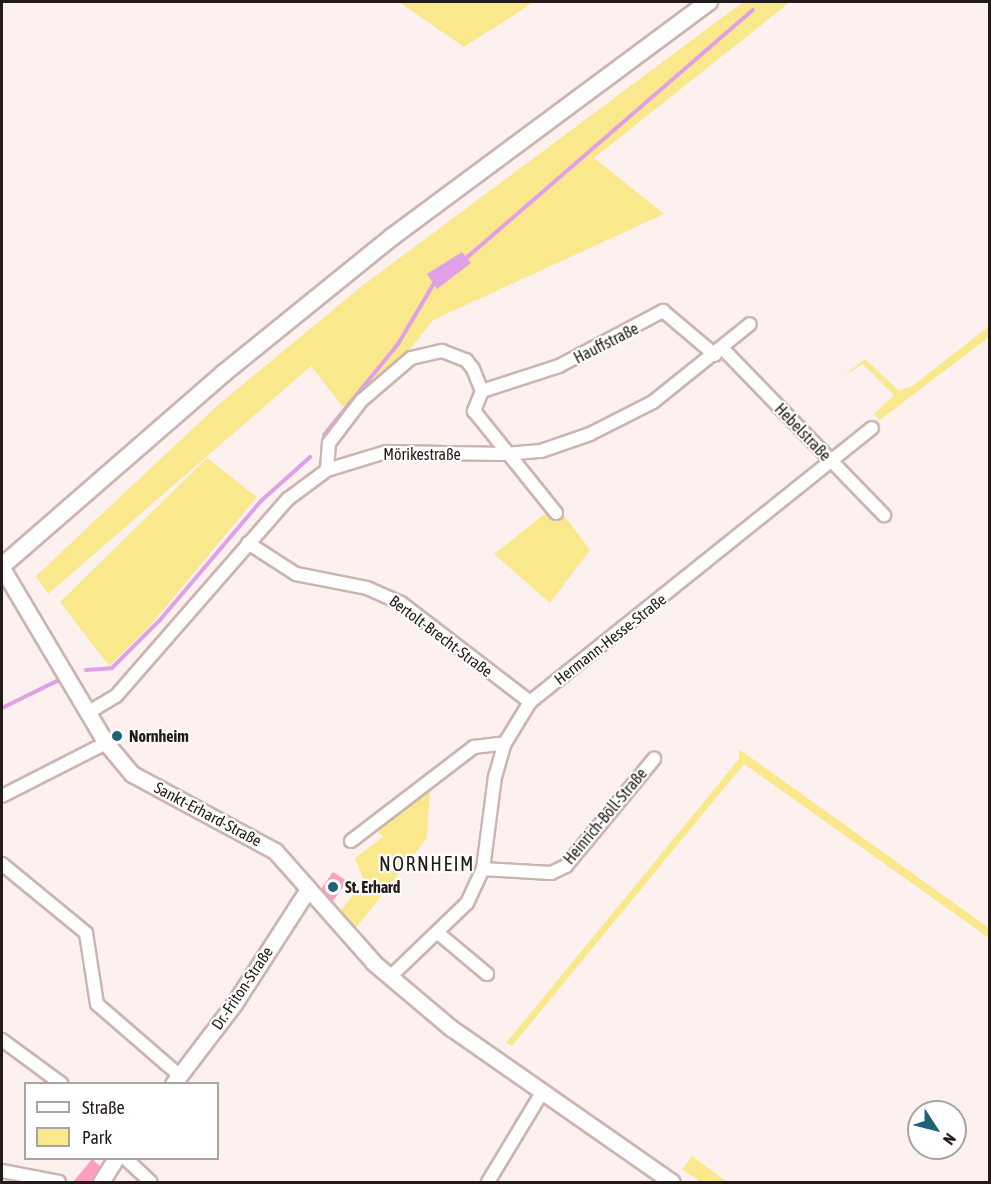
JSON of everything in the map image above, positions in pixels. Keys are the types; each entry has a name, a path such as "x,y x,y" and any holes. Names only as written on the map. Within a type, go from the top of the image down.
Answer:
{"main road":[{"path":"2,567 224,373 384,244 709,2"}],"street":[{"name":"Hauffstraße","path":"482,391 565,364 663,311 718,352"},
{"name":"Mörikestraße","path":"90,712 116,696 288,498 327,470 386,452 505,454 541,451 590,434 653,402 750,324"},
{"path":"327,470 329,443 338,426 411,358 442,351 456,356 473,369 482,391 474,411 505,454 556,513"},
{"name":"Hebelstraße","path":"718,352 884,515"},
{"name":"Hermann-Hesse-Straße","path":"390,977 467,903 483,869 495,777 505,744 530,702 872,428"},
{"name":"Bertolt-Brecht-Straße","path":"248,543 296,574 367,588 401,603 530,702"},
{"name":"Sankt-Erhard-Straße","path":"2,567 90,712 105,743 135,776 262,842 291,866 308,889 390,977 451,1028 672,1182"},
{"path":"2,796 105,743"},
{"path":"351,841 474,747 505,744"},
{"name":"Heinrich-Böll-Straße","path":"483,869 551,873 566,866 654,759"},
{"path":"2,864 86,933 97,1004 177,1080"},
{"name":"Dr.-Friton-Straße","path":"177,1080 234,1004 308,889"},
{"path":"438,933 487,974"},
{"path":"2,1040 61,1082"},
{"path":"488,1182 543,1091"},
{"path":"101,1182 115,1160"},
{"path":"127,1160 152,1182"},
{"path":"2,1171 59,1182"}],"green space":[{"path":"399,2 534,2 464,47"},
{"path":"743,2 790,2 594,158 664,214 433,320 407,353 343,407 311,366 48,594 36,576 218,405 362,286"},
{"path":"989,326 989,337 880,420 874,414 894,395 863,364 842,377 865,359 899,391 914,385"},
{"path":"207,458 257,497 148,628 109,666 60,602"},
{"path":"552,508 560,510 590,550 550,603 494,554"},
{"path":"739,749 989,928 989,938 744,764 512,1046 506,1043 739,759"},
{"path":"430,789 427,838 355,929 341,910 364,881 355,858 383,837 375,829"},
{"path":"692,1156 727,1182 701,1182 682,1169"}],"shaded area":[{"path":"462,252 471,263 437,289 427,274"}],"building":[{"name":"St. Erhard","path":"333,872 347,881 333,901 321,889"},
{"path":"91,1160 100,1166 91,1182 73,1182"}],"waterway":[{"path":"464,260 753,10"},
{"path":"324,435 398,344 436,280"},
{"path":"86,670 112,668 160,620 261,501 310,457"},
{"path":"2,708 61,679"}],"place":[{"name":"Nornheim","path":"117,736"},
{"name":"St. Erhard","path":"333,887"}],"district":[{"name":"NORNHEIM","path":"427,863"}]}
